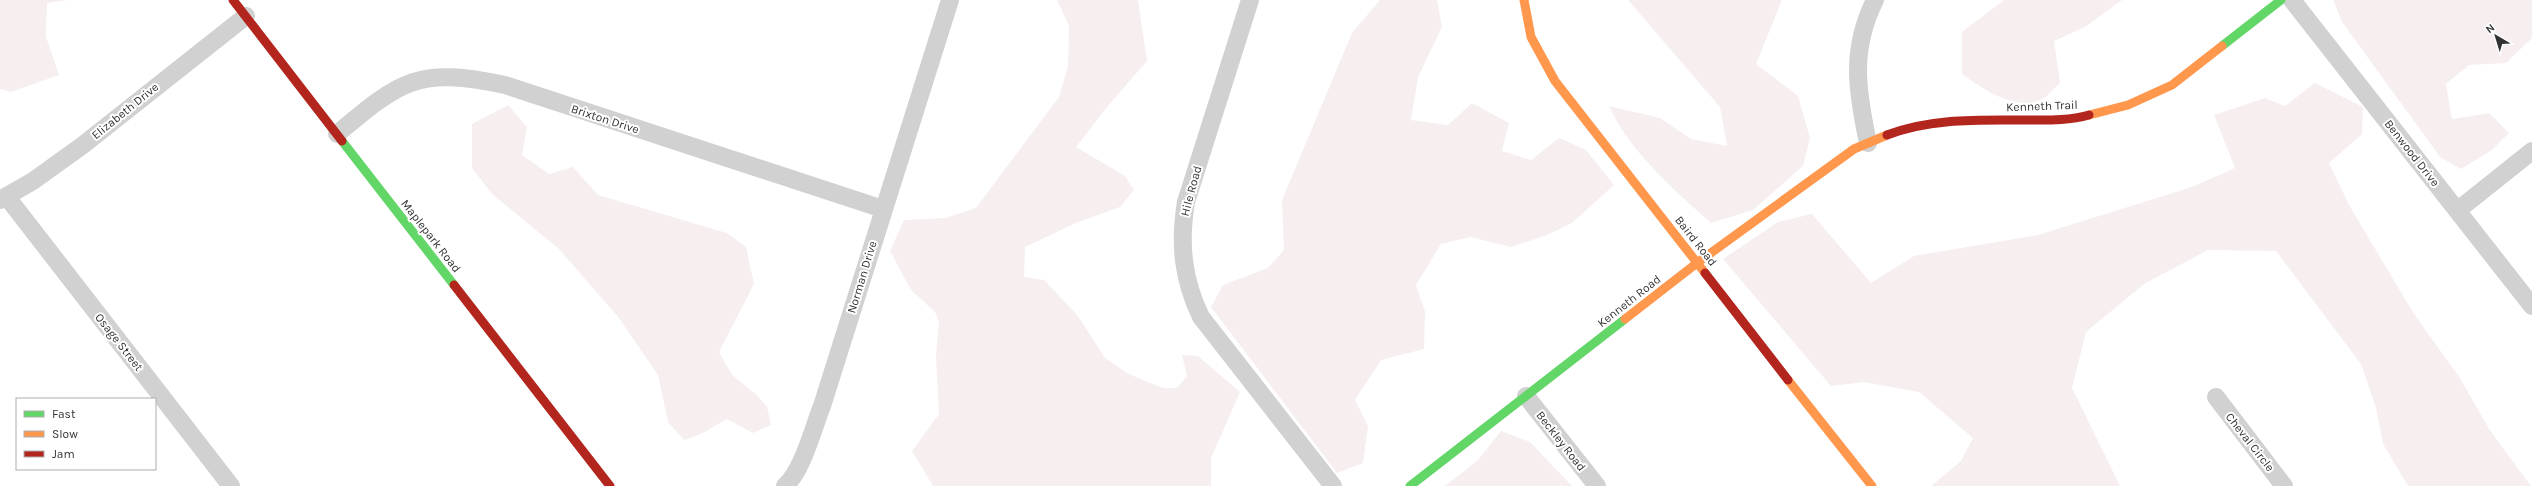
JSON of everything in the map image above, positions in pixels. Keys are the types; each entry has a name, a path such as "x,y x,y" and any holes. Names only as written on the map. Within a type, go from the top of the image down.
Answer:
{"street":[{"name":"Maplepark Road","path":"233,0 610,486"},
{"name":"Norman Drive","path":"791,484 822,406 883,208 950,0"},
{"name":"Hile Road","path":"1250,0 1186,202 1181,237 1184,272 1188,287 1201,318 1333,486"},
{"name":"Baird Road","path":"1524,0 1524,19 1531,40 1542,62 1567,98 1872,486"},
{"path":"1868,143 1859,99 1857,72 1861,36 1875,0"},
{"name":"Kenneth Trail","path":"1868,143 1907,127 1932,123 1989,120 2062,119 2082,117 2128,105 2172,85 2281,0"},
{"name":"Benwood Drive","path":"2292,0 2532,306"},
{"name":"Elizabeth Drive","path":"4,198 34,181 83,145 246,16"},
{"name":"Brixton Drive","path":"337,134 375,102 404,85 431,77 473,78 505,85 883,208"},
{"name":"Kenneth Road","path":"1410,486 1697,263 1824,169 1868,143"},
{"path":"2458,210 2532,151"},
{"name":"Osage Street","path":"4,198 231,486"},
{"name":"Beckley Road","path":"1526,396 1597,486"},
{"name":"Cheval Circle","path":"2216,397 2284,486"}],"shaded area":[{"path":"0,0 68,0 47,3 46,37 59,75 11,92 0,89"},
{"path":"1057,0 1138,0 1147,61 1107,107 1076,147 1125,176 1134,190 1120,207 1076,223 1025,247 1024,277 1044,280 1078,316 1104,357 1127,373 1164,388 1177,388 1187,376 1182,355 1198,356 1240,392 1211,458 1211,486 933,486 912,451 939,414 936,355 939,322 935,312 911,290 890,251 904,220 945,218 976,208 1059,97 1068,66 1069,26"},
{"path":"1380,0 1437,0 1442,27 1418,77 1411,120 1448,125 1472,103 1509,123 1502,151 1531,160 1559,138 1586,150 1614,185 1572,223 1547,235 1511,247 1470,237 1441,244 1416,285 1425,312 1424,349 1381,360 1355,400 1368,426 1363,463 1337,473 1211,307 1223,285 1268,268 1284,250 1282,200 1352,33"},
{"path":"1628,0 1782,0 1756,64 1798,96 1810,138 1803,166 1753,210 1711,223 1682,197 1640,154 1618,123 1609,106 1660,118 1691,139 1727,146 1720,107"},
{"path":"2004,0 2122,0 2085,27 2054,41 2060,83 2044,98 2034,102 2023,103 2012,101 1990,92 1962,74 1962,32"},
{"path":"2333,0 2532,0 2532,38 2506,63 2469,65 2446,84 2452,119 2489,113 2509,133 2492,150 2461,169 2440,157 2342,22"},
{"path":"2315,83 2363,107 2362,134 2329,163 2349,205 2414,314 2460,378 2489,429 2531,486 2408,486 2383,444 2376,408 2361,364 2276,251 2208,250 2144,284 2086,332 2072,388 2120,486 1931,486 1961,461 1973,438 1919,392 1864,382 1831,386 1723,259 1778,222 1812,214 1871,283 1914,256 2038,235 2192,187 2235,168 2214,115 2265,98 2285,106"},
{"path":"508,105 527,127 522,155 549,174 573,167 598,195 727,233 746,247 754,284 719,352 732,375 757,395 767,407 771,425 753,433 727,419 701,434 684,440 668,422 658,375 619,318 559,249 492,194 472,168 472,124"},
{"path":"1501,431 1530,442 1572,486 1445,486 1478,460"}],"traffic: fast":[{"path":"2222,46 2281,0"},
{"path":"342,141 454,285"},
{"path":"1410,486 1625,319"}],"traffic: slow":[{"path":"1524,0 1531,37 1555,81 1705,273"},
{"path":"2089,115 2128,105 2172,85 2222,46"},
{"path":"1625,319 1697,263 1854,149 1887,135"},
{"path":"1788,380 1872,486"}],"traffic: jam":[{"path":"233,0 342,141"},
{"path":"1887,135 1920,125 1955,121 2057,120 2089,115"},
{"path":"1705,273 1788,380"},
{"path":"454,285 610,486"}]}
